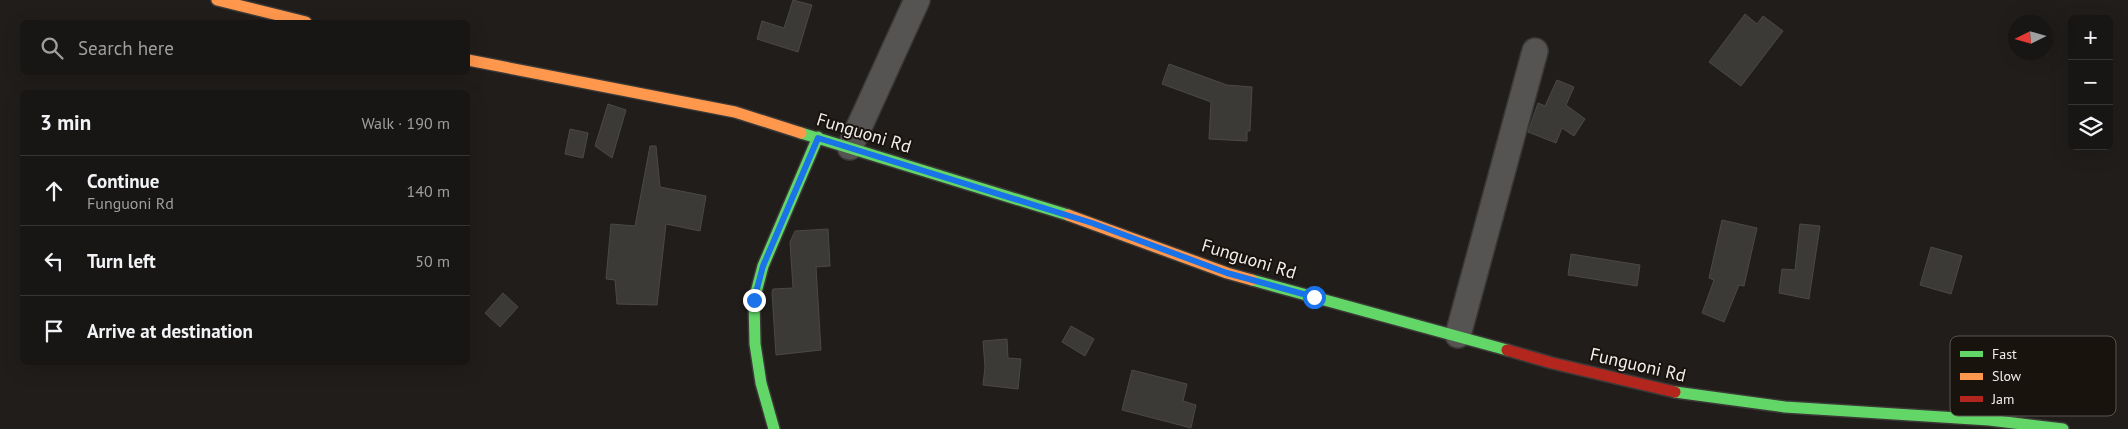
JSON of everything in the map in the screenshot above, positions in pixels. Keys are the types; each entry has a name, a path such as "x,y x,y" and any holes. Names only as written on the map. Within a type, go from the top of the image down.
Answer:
{"street":[{"path":"217,0 298,20"},
{"path":"850,147 917,0"},
{"path":"1458,335 1534,51"},
{"name":"Funguoni Rd","path":"470,60 735,112 1092,223 1227,273 1458,335 1552,363 1678,394 1785,407 1989,420 2063,429"},
{"path":"774,429 761,383 758,364 755,344 754,300 763,266 818,138"}],"building":[{"path":"793,0 812,5 798,52 757,39 762,21 784,28"},
{"path":"1745,14 1757,24 1763,16 1783,31 1741,86 1709,62"},
{"path":"1169,64 1227,85 1252,87 1250,131 1247,131 1247,141 1209,139 1211,102 1162,84"},
{"path":"1557,80 1574,87 1566,105 1585,119 1574,136 1562,128 1556,143 1528,132 1538,103 1545,106"},
{"path":"608,104 626,110 612,158 595,146"},
{"path":"570,129 588,133 583,158 565,154"},
{"path":"650,146 656,146 660,187 706,196 700,231 666,224 657,305 617,304 615,280 606,279 611,224 635,226"},
{"path":"1722,220 1757,228 1744,286 1739,285 1724,322 1702,313 1714,280 1709,278"},
{"path":"1800,224 1820,226 1809,299 1779,293 1782,269 1795,270"},
{"path":"828,229 830,266 816,267 821,350 776,355 772,293 773,289 793,288 790,242 795,231"},
{"path":"1931,247 1962,256 1951,294 1920,285"},
{"path":"1571,254 1640,265 1637,286 1568,275"},
{"path":"503,293 518,307 500,327 485,313"},
{"path":"1071,326 1094,339 1085,356 1062,342"},
{"path":"1007,339 1008,358 1021,359 1018,389 983,385 985,367 983,341"},
{"path":"1132,370 1187,384 1183,401 1196,405 1191,428 1122,410"}],"traffic: fast":[{"path":"801,133 1068,215"},
{"path":"774,429 761,383 755,344 754,300 763,266 818,137"},
{"path":"1252,280 1507,350"},
{"path":"1675,392 1785,407 1989,420 2063,429"}],"traffic: slow":[{"path":"217,0 298,20"},
{"path":"470,60 735,112 801,133"},
{"path":"1068,215 1227,273 1252,280"}],"traffic: jam":[{"path":"1507,350 1552,363 1675,392"}],"route":[{"path":"754,300 763,266 818,138 1092,223 1227,273 1314,297"}]}
